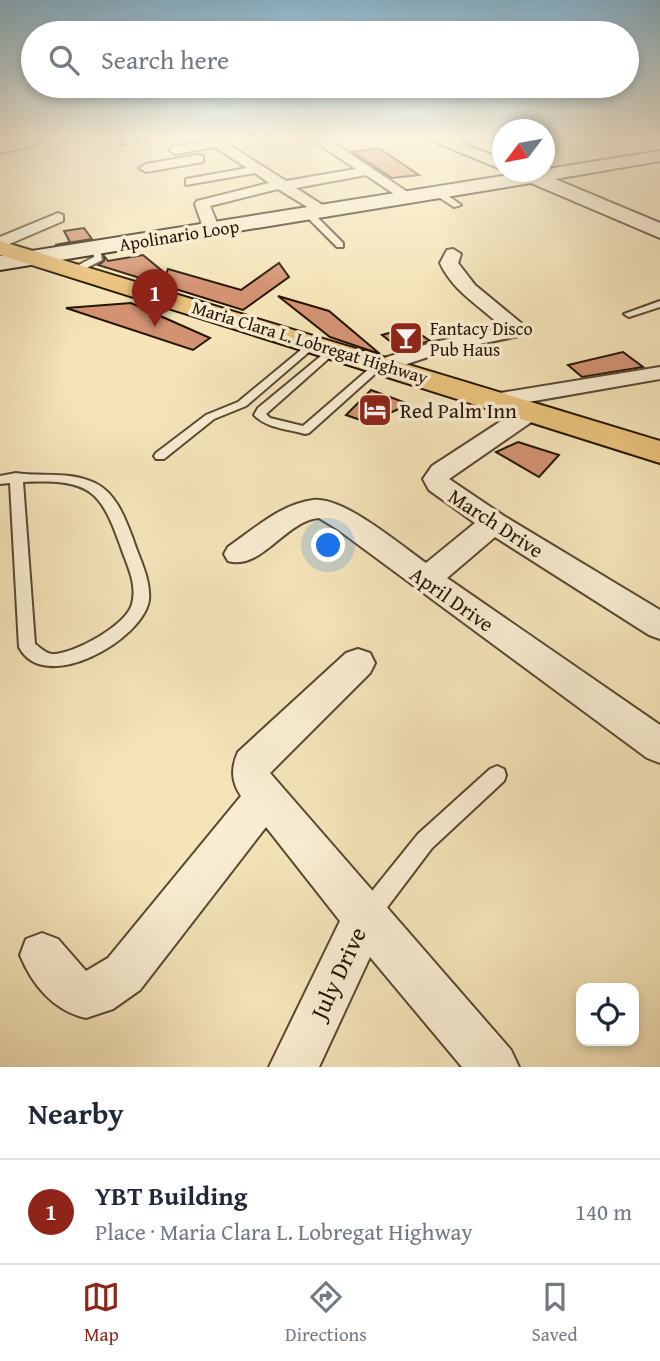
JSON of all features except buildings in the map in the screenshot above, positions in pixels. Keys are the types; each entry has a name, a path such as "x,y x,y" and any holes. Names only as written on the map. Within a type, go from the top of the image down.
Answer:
{"highway":[{"name":"Maria Clara L. Lobregat Highway","path":"0,245 32,258 383,364 660,452"}],"street":[{"path":"212,230 202,204 270,188"},
{"path":"285,188 316,213"},
{"path":"393,188 408,197"},
{"name":"Apolinario Loop","path":"0,263 458,188"},
{"path":"559,188 660,231"},
{"path":"0,245 58,218"},
{"path":"383,364 441,346 512,332 514,327 503,315 453,276 449,262 453,254"},
{"path":"499,400 660,373"},
{"name":"March Drive","path":"532,411 441,472 436,479 442,488 494,523 660,626"},
{"name":"April Drive","path":"238,554 299,513 315,509 327,511 660,746"},
{"path":"425,580 494,523"},
{"path":"358,663 251,764 252,780 365,918 494,1067"},
{"path":"42,955 73,992 90,996 104,991 124,974 265,797"},
{"name":"July Drive","path":"294,1067 365,918"}],"lane":[{"path":"437,192 457,205"},
{"path":"316,213 340,245"},
{"path":"74,271 99,258 96,248"},
{"path":"629,314 660,304"},
{"path":"323,346 260,415 266,420 305,430 383,364"},
{"path":"160,456 210,417 242,404 323,346"},
{"path":"0,480 16,477 53,477 101,492 118,515 143,588 138,611 115,634 64,661 46,660 27,647 16,477"},
{"path":"365,918 425,841 498,775"}],"place":[{"name":"YBT Building","path":"155,327"},
{"name":"Fantacy Disco Pub Haus","path":"406,338"},
{"name":"Red Palm Inn","path":"375,410"}]}
